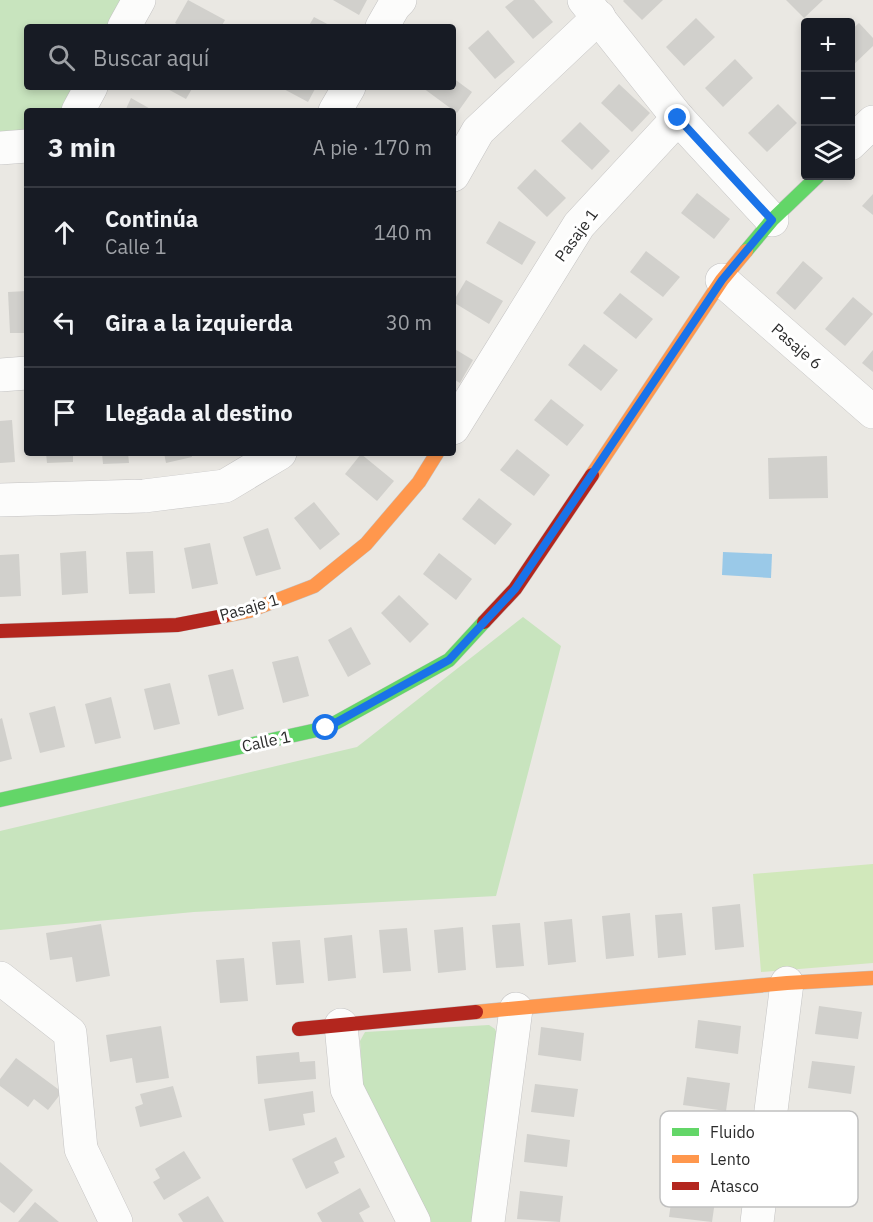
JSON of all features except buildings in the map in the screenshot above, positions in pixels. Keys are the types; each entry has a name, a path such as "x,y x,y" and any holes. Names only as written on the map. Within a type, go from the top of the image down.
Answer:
{"street":[{"path":"126,24 139,0"},
{"path":"384,24 400,0"},
{"path":"456,170 478,131 592,8 678,118 772,220"},
{"path":"80,108 89,90"},
{"path":"337,108 347,90"},
{"name":"Pasaje 1","path":"456,423 579,225 678,118"},
{"path":"855,139 873,122"},
{"path":"0,148 24,146"},
{"name":"Calle 1","path":"0,800 326,728 449,660 515,589 722,280 772,220 814,180"},
{"name":"Pasaje 6","path":"722,280 873,412"},
{"path":"0,375 24,373"},
{"path":"0,500 144,496 225,486 275,456"},
{"name":"Pasaje 1","path":"0,631 177,625 249,610 314,586 366,544 420,482 435,456"},
{"path":"0,978 70,1033 81,1149 116,1222"},
{"path":"299,1029 787,983 873,978"},
{"path":"771,1111 787,983"},
{"path":"488,1222 516,1009"},
{"path":"341,1025 347,1089 414,1222"},
{"path":"757,1222 759,1207"}],"green space":[{"path":"0,0 123,0 110,24 24,24 24,90 72,90 62,108 24,108 24,132 0,133"},
{"path":"523,617 561,646 496,896 194,912 0,930 0,831 357,747"},
{"path":"873,864 873,963 761,972 753,874"},
{"path":"489,1025 495,1029 499,1039 476,1222 431,1222 363,1089 360,1041 365,1032"}],"water":[{"path":"723,552 772,554 771,578 722,575"}],"traffic: fast":[{"path":"746,251 772,220 814,180"},
{"path":"0,800 326,728 449,660 484,622"}],"traffic: slow":[{"path":"592,475 722,280 746,251"},
{"path":"224,616 249,611 314,586 366,544 419,482 435,456"},
{"path":"476,1012 787,983 873,978"}],"traffic: jam":[{"path":"484,622 515,589 592,475"},
{"path":"0,631 177,625 224,616"},
{"path":"299,1029 476,1012"}],"route":[{"path":"326,728 449,660 515,589 722,280 772,220 678,118"}]}
